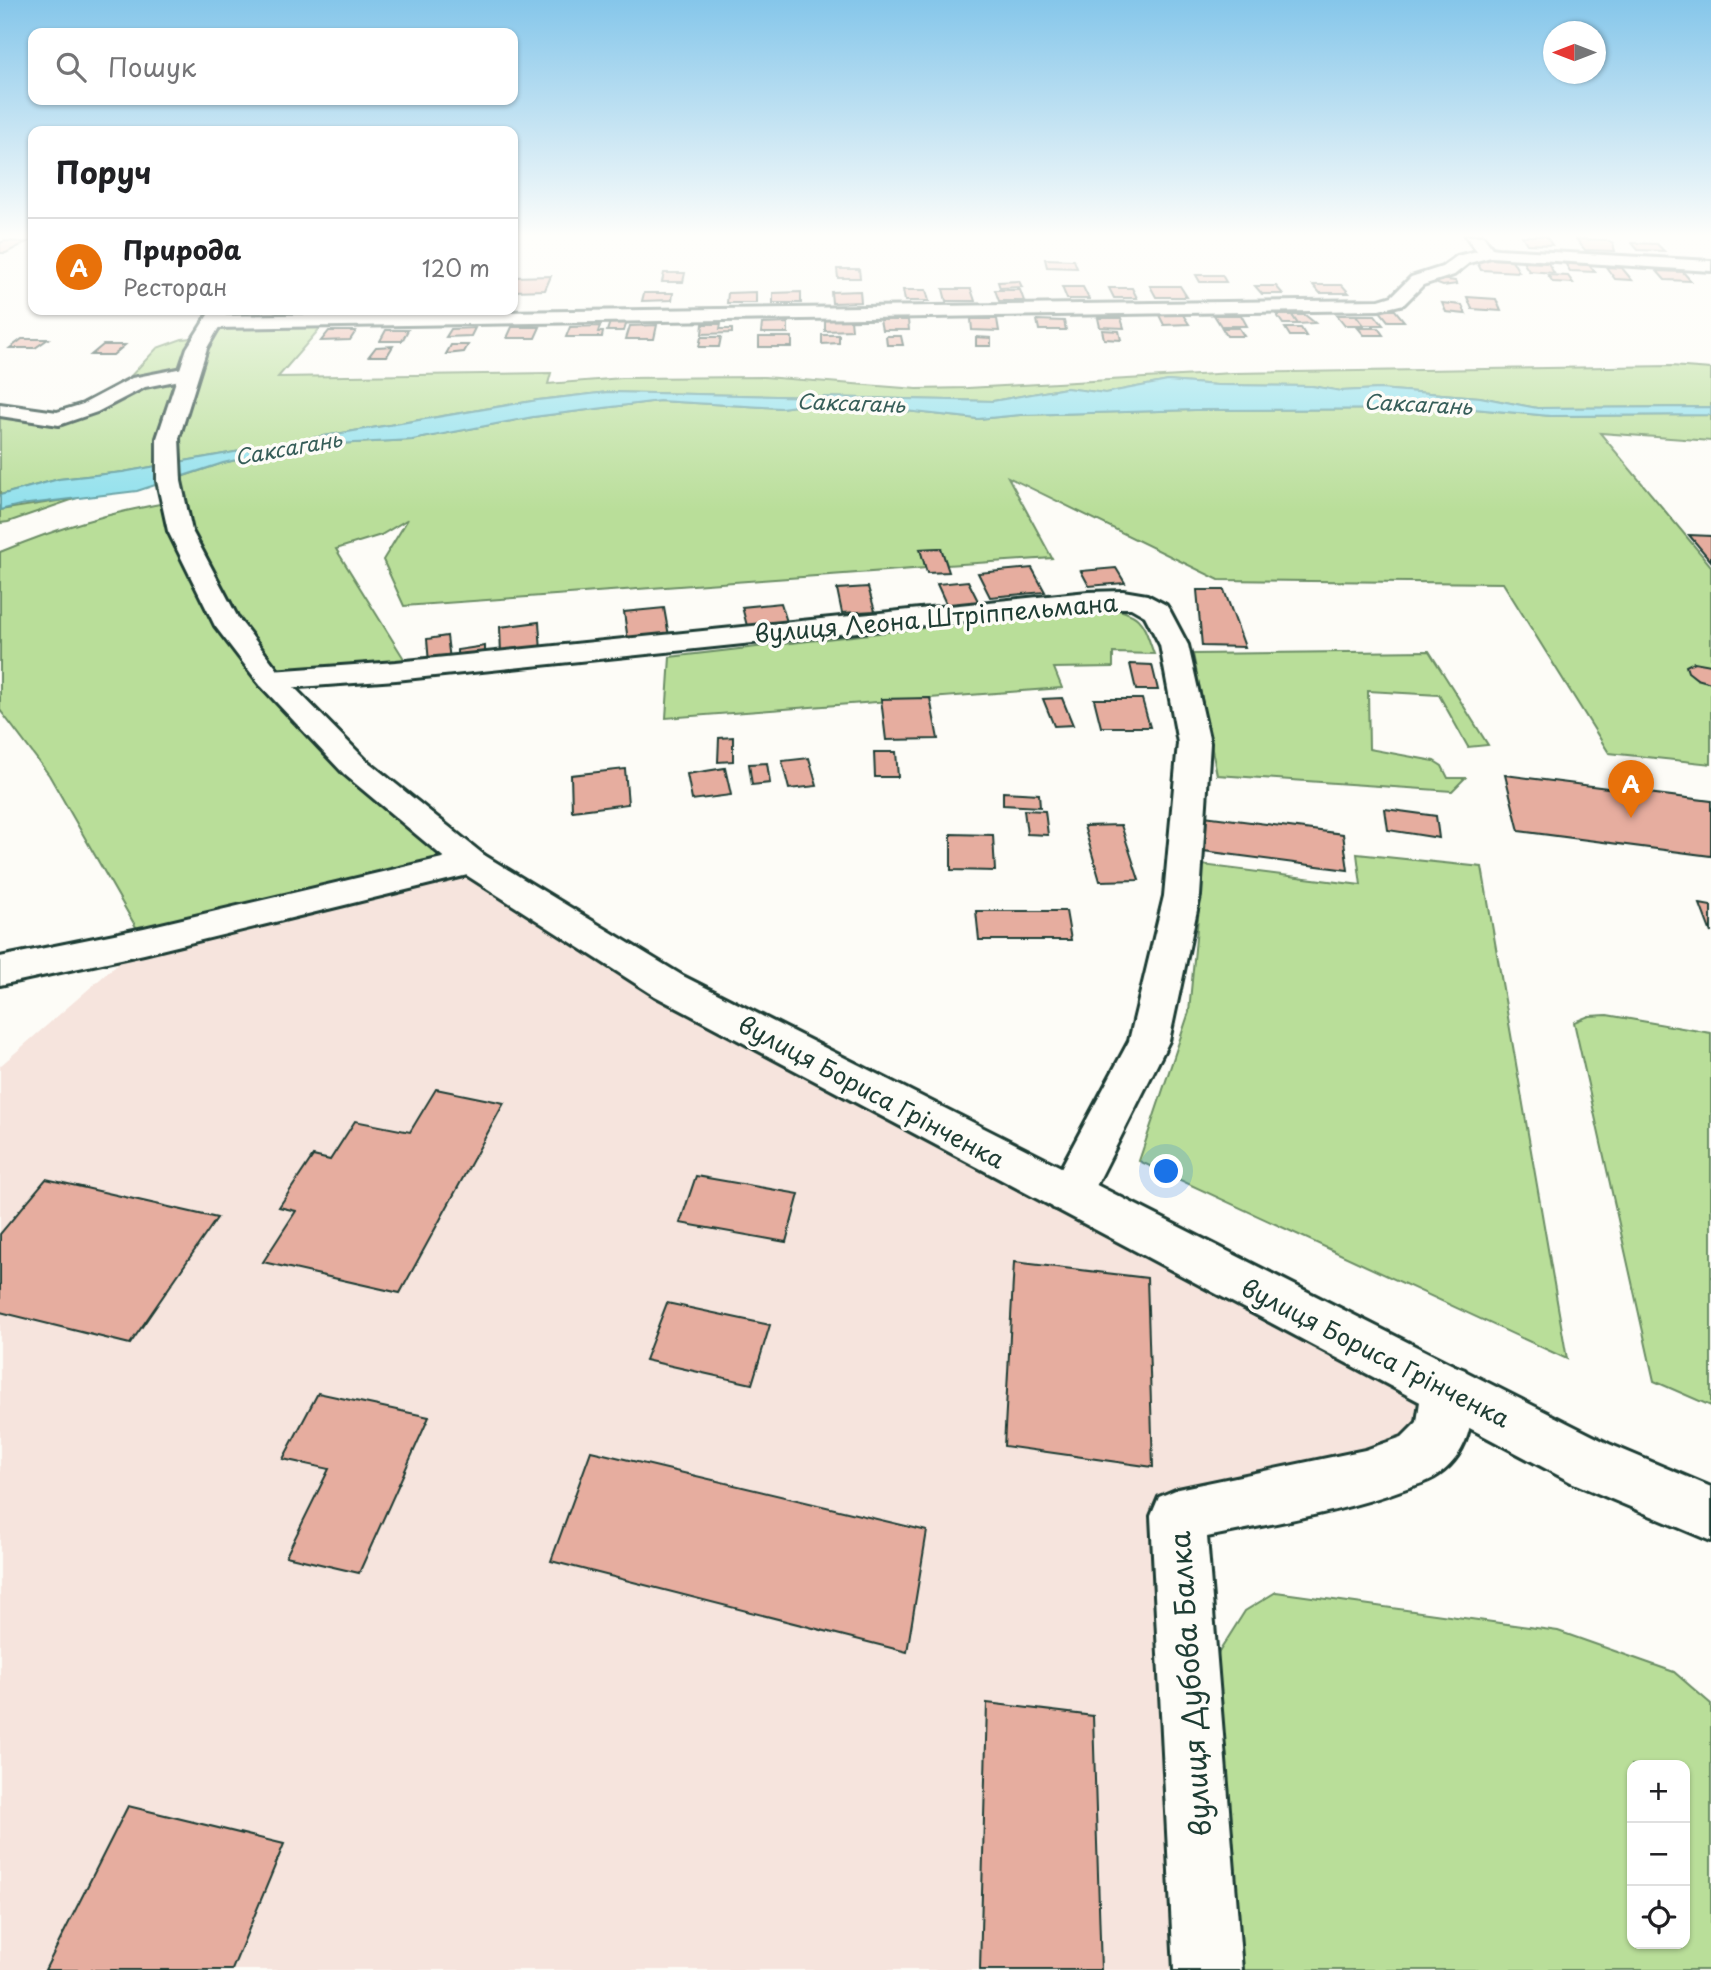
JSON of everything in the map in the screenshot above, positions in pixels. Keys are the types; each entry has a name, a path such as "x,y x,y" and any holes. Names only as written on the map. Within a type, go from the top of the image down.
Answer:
{"street":[{"name":"вулиця Бориса Грінченка","path":"207,328 201,337 188,373 169,438 169,481 180,531 225,620 271,680 355,766 472,863 669,985 1590,1463 1711,1514"},
{"path":"0,410 59,419 90,408 139,382 188,373"},
{"name":"вулиця Леона Штріппельмана","path":"271,680 403,670 1088,600 1138,601 1156,611 1174,645 1194,743 1182,896 1149,1041 1069,1194"},
{"path":"0,971 144,941 472,863"},
{"name":"вулиця Дубова Балка","path":"1208,1970 1178,1516 1365,1477 1419,1457 1442,1434 1447,1388"}],"shaded area":[{"path":"472,863 1447,1388 1442,1435 1178,1516 1208,1970 0,1970 0,1066 144,941"}],"green space":[{"path":"208,328 320,328 278,377 551,373 548,384 622,378 764,377 917,389 1233,373 1671,366 1711,369 1711,407 1537,408 1480,397 1379,389 1341,391 1312,386 1217,385 1168,381 1105,393 1066,388 993,401 608,392 538,400 123,472 59,479 0,495 0,410 59,419 113,395 157,348 182,339 201,337"},
{"path":"659,401 781,408 825,402 978,419 1020,415 1195,410 1474,409 1550,416 1711,415 1711,441 1600,433 1711,566 1711,764 1609,753 1503,583 1219,580 1008,477 1052,558 947,565 941,548 920,549 926,568 404,606 383,560 408,519 381,535 336,549 411,670 272,680 472,863 144,941 49,775 0,710 0,552 84,522 171,502 169,481 223,463 271,452 316,445 412,440 533,417"},
{"path":"77,498 8,522 0,523 0,510"},
{"path":"1106,607 1134,616 1143,626 1154,654 1113,653 1113,667 1054,668 1062,688 666,718 670,657"},
{"path":"1429,651 1488,745 1468,747 1439,695 1368,691 1369,749 1434,761 1442,766 1448,778 1465,778 1452,791 1217,775 1193,654"},
{"path":"1357,854 1482,867 1567,1359 1139,1161 1189,1012 1203,865 1361,885"},
{"path":"1607,1015 1711,1033 1711,1406 1654,1381 1574,1022 1589,1016"},
{"path":"1276,1592 1558,1631 1674,1672 1711,1704 1711,1970 1208,1970 1190,1698 1245,1611"}],"water":[{"name":"Саксагань","path":"1168,381 1217,385 1312,386 1341,391 1379,389 1480,397 1537,408 1711,407 1711,415 1550,416 1474,409 1195,410 1020,415 978,419 825,402 781,408 659,401 533,417 412,440 316,445 271,452 223,463 137,491 20,505 0,510 0,495 59,479 123,472 538,400 608,392 993,401 1066,388 1105,393"}],"building":[{"path":"475,328 471,336 446,337 451,329"},
{"path":"512,328 540,328 535,338 507,338"},
{"path":"570,328 599,328 598,332 603,332 602,337 566,337"},
{"path":"608,328 625,328 624,331 607,331"},
{"path":"629,328 656,328 654,339 626,339"},
{"path":"703,328 732,329 732,333 702,334"},
{"path":"762,328 788,328 788,333 761,333"},
{"path":"825,328 852,330 825,331"},
{"path":"882,328 909,330 882,330"},
{"path":"998,328 999,331 972,330"},
{"path":"1039,328 1066,330 1039,330"},
{"path":"1222,328 1239,328 1244,336 1227,336"},
{"path":"1285,328 1301,328 1306,336 1290,336"},
{"path":"1358,328 1378,328 1383,335 1364,335"},
{"path":"386,330 408,330 402,341 380,341"},
{"path":"1102,330 1119,331 1121,340 1104,339"},
{"path":"329,331 356,331 350,340 321,341"},
{"path":"822,335 839,335 839,343 822,344"},
{"path":"886,336 901,336 903,345 887,345"},
{"path":"701,337 721,337 719,347 699,347"},
{"path":"759,337 792,337 792,347 759,347"},
{"path":"976,337 991,338 991,346 976,346"},
{"path":"22,339 48,339 35,348 10,348"},
{"path":"103,345 125,345 113,355 91,355"},
{"path":"451,345 468,345 464,352 446,354"},
{"path":"393,346 387,356 369,356 376,347"},
{"path":"1689,535 1711,536 1711,561"},
{"path":"941,548 949,572 927,573 920,549"},
{"path":"1032,568 1045,592 990,597 978,573"},
{"path":"1116,568 1125,583 1089,586 1081,571"},
{"path":"968,581 979,603 947,606 937,584"},
{"path":"868,587 875,611 842,613 837,589"},
{"path":"1197,590 1224,590 1245,647 1202,646"},
{"path":"781,603 787,622 747,626 742,607"},
{"path":"664,608 669,636 628,641 624,612"},
{"path":"539,622 541,651 501,655 500,627"},
{"path":"447,636 450,660 429,663 427,639"},
{"path":"485,646 485,657 457,661 457,650"},
{"path":"1694,662 1711,665 1711,683 1697,679 1688,672 1686,666"},
{"path":"1130,664 1152,665 1158,690 1136,690"},
{"path":"930,698 938,739 886,740 881,699"},
{"path":"1062,698 1073,725 1054,726 1043,699"},
{"path":"1094,699 1142,699 1150,727 1101,727"},
{"path":"733,737 733,761 718,762 719,738"},
{"path":"874,752 896,752 898,777 875,777"},
{"path":"809,758 817,786 789,789 782,761"},
{"path":"767,763 770,783 752,785 749,764"},
{"path":"725,768 731,795 692,800 687,774"},
{"path":"625,769 628,804 572,811 571,775"},
{"path":"1505,775 1711,801 1711,856 1519,831"},
{"path":"1003,792 1039,794 1040,807 1003,805"},
{"path":"1385,809 1436,816 1439,838 1388,830"},
{"path":"1024,810 1045,811 1048,835 1027,834"},
{"path":"1204,816 1343,834 1348,870 1204,851"},
{"path":"1121,825 1139,880 1100,881 1084,826"},
{"path":"951,834 993,835 995,871 951,870"},
{"path":"1700,904 1711,906 1711,933"},
{"path":"976,911 1066,911 1071,940 979,940"},
{"path":"436,1089 504,1103 400,1293 263,1262 296,1211 279,1207 313,1156 330,1160 355,1121 410,1132"},
{"path":"696,1176 799,1194 786,1242 680,1223"},
{"path":"46,1179 217,1218 130,1344 0,1312 0,1234"},
{"path":"1014,1262 1147,1278 1153,1467 1004,1446"},
{"path":"667,1303 770,1325 752,1384 645,1360"},
{"path":"318,1393 429,1417 359,1573 286,1556 329,1469 283,1459"},
{"path":"591,1451 927,1531 907,1652 551,1561"},
{"path":"987,1703 1093,1716 1101,1970 980,1970"},
{"path":"128,1806 284,1844 232,1970 45,1970"}],"place":[{"name":"Природа","path":"1631,818"}]}
